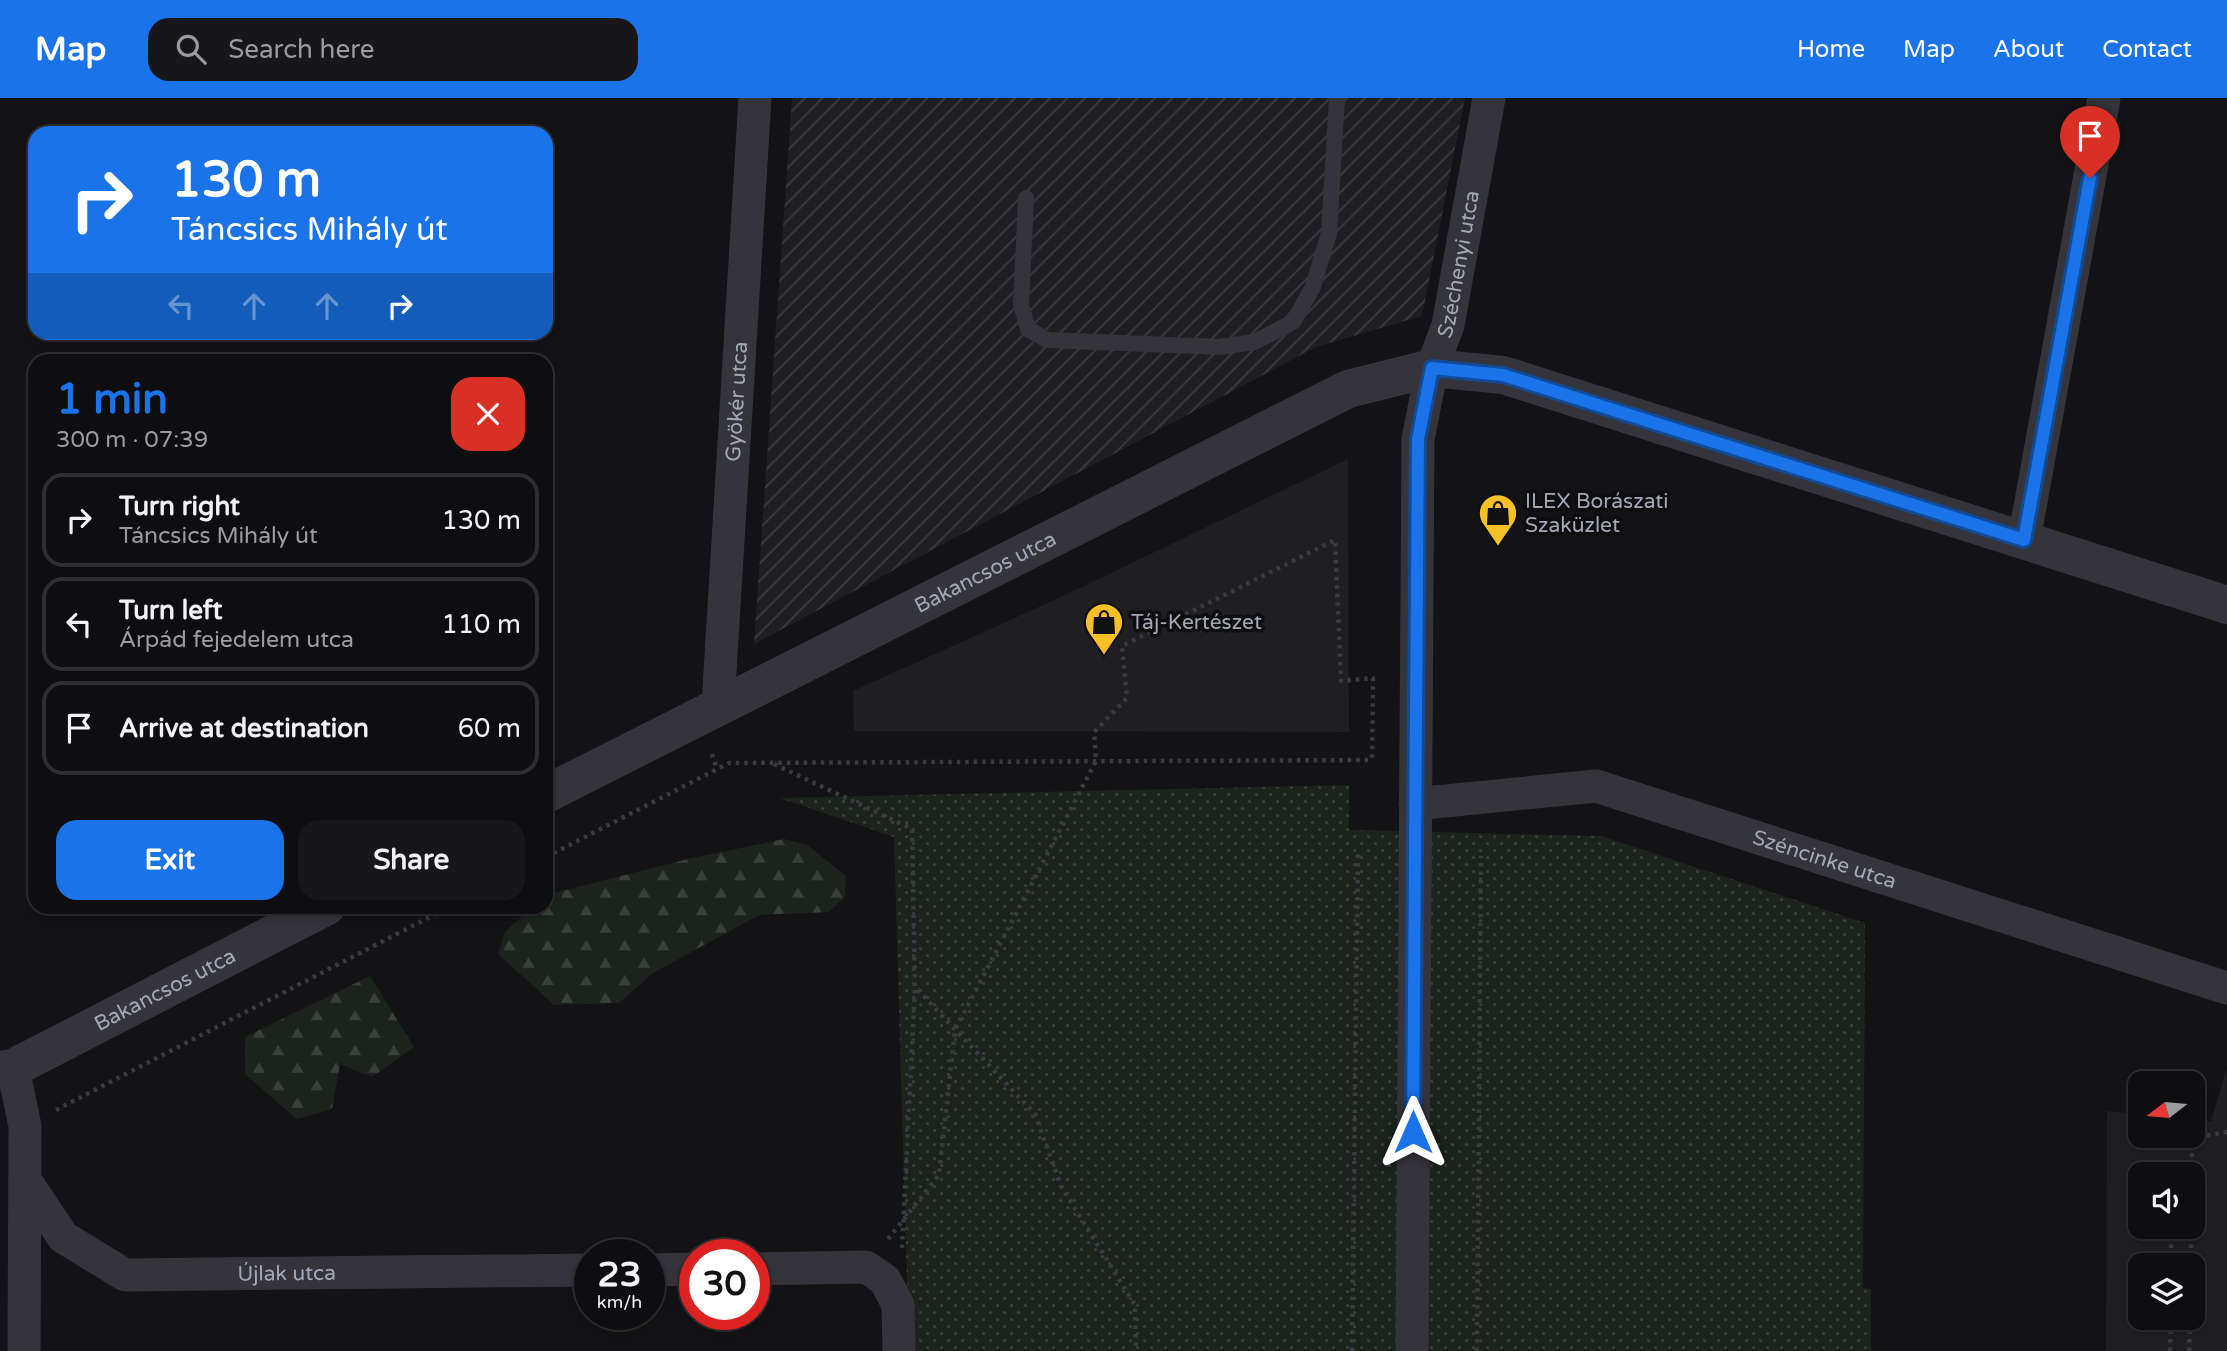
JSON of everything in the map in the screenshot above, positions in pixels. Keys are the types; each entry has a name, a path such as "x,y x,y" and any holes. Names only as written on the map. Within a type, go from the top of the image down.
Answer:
{"street":[{"name":"Gyökér utca","path":"718,705 755,98"},
{"name":"Széchenyi utca","path":"1412,1351 1418,439 1432,368 1448,325 1489,98"},
{"path":"2024,540 2104,98"},
{"name":"Bakancsos utca","path":"553,790 1348,389 1432,368 1503,375 2227,605"},
{"name":"Széncinke utca","path":"1415,804 1596,786 2227,989"},
{"name":"Bakancsos utca","path":"7,1069 311,914"},
{"path":"7,1069 24,1126 24,1351"},
{"name":"Újlak utca","path":"25,1181 63,1237 125,1275 574,1270"},
{"path":"770,1269 866,1267 885,1280 898,1305 899,1351"}],"lane":[{"path":"1026,198 1021,305 1028,328 1047,340 1219,347 1255,342 1293,322 1313,287 1329,233 1336,98"}],"path":[{"path":"866,1267 939,1175 955,1030 1096,761 1094,732 1127,698 1122,646 1335,541 1341,681 1373,678 1373,760"},
{"path":"553,853 729,763 1416,760"},
{"path":"771,763 912,829 915,987 898,1305"},
{"path":"1352,1351 1358,854"},
{"path":"1477,1351 1481,856"},
{"path":"24,1126 435,914"},
{"path":"915,987 1035,1114 1061,1186 1135,1305 1136,1351"},
{"path":"2192,1162 2192,1138 2227,1132"},
{"path":"2170,1351 2171,1330"},
{"path":"2189,1351 2190,1330"}],"shaded area":[{"path":"792,98 1465,98 1422,316 1316,347 754,644"},
{"path":"1348,459 1349,732 854,731 853,691 1061,597"},
{"path":"2227,1068 2227,1351 2106,1351 2107,1111 2128,1113 2128,1148 2205,1148 2205,1121 2211,1121"}],"green space":[{"path":"1349,785 1349,830 1601,836 1865,923 1863,1288 1871,1289 1871,1351 909,1351 894,837 780,798"},
{"path":"784,839 807,845 846,876 845,897 829,912 759,915 653,973 619,1003 554,1005 498,954 505,932 524,914 553,914 553,893 692,858"},
{"path":"370,976 414,1047 372,1077 340,1064 332,1109 297,1119 245,1074 245,1037"}],"place":[{"name":"ILEX Borászati Szaküzlet","path":"1498,547"},
{"name":"Táj-Kertészet","path":"1104,656"}],"route":[{"path":"1413,1132 1418,439 1432,368 1503,375 2024,540 2090,178"}]}
